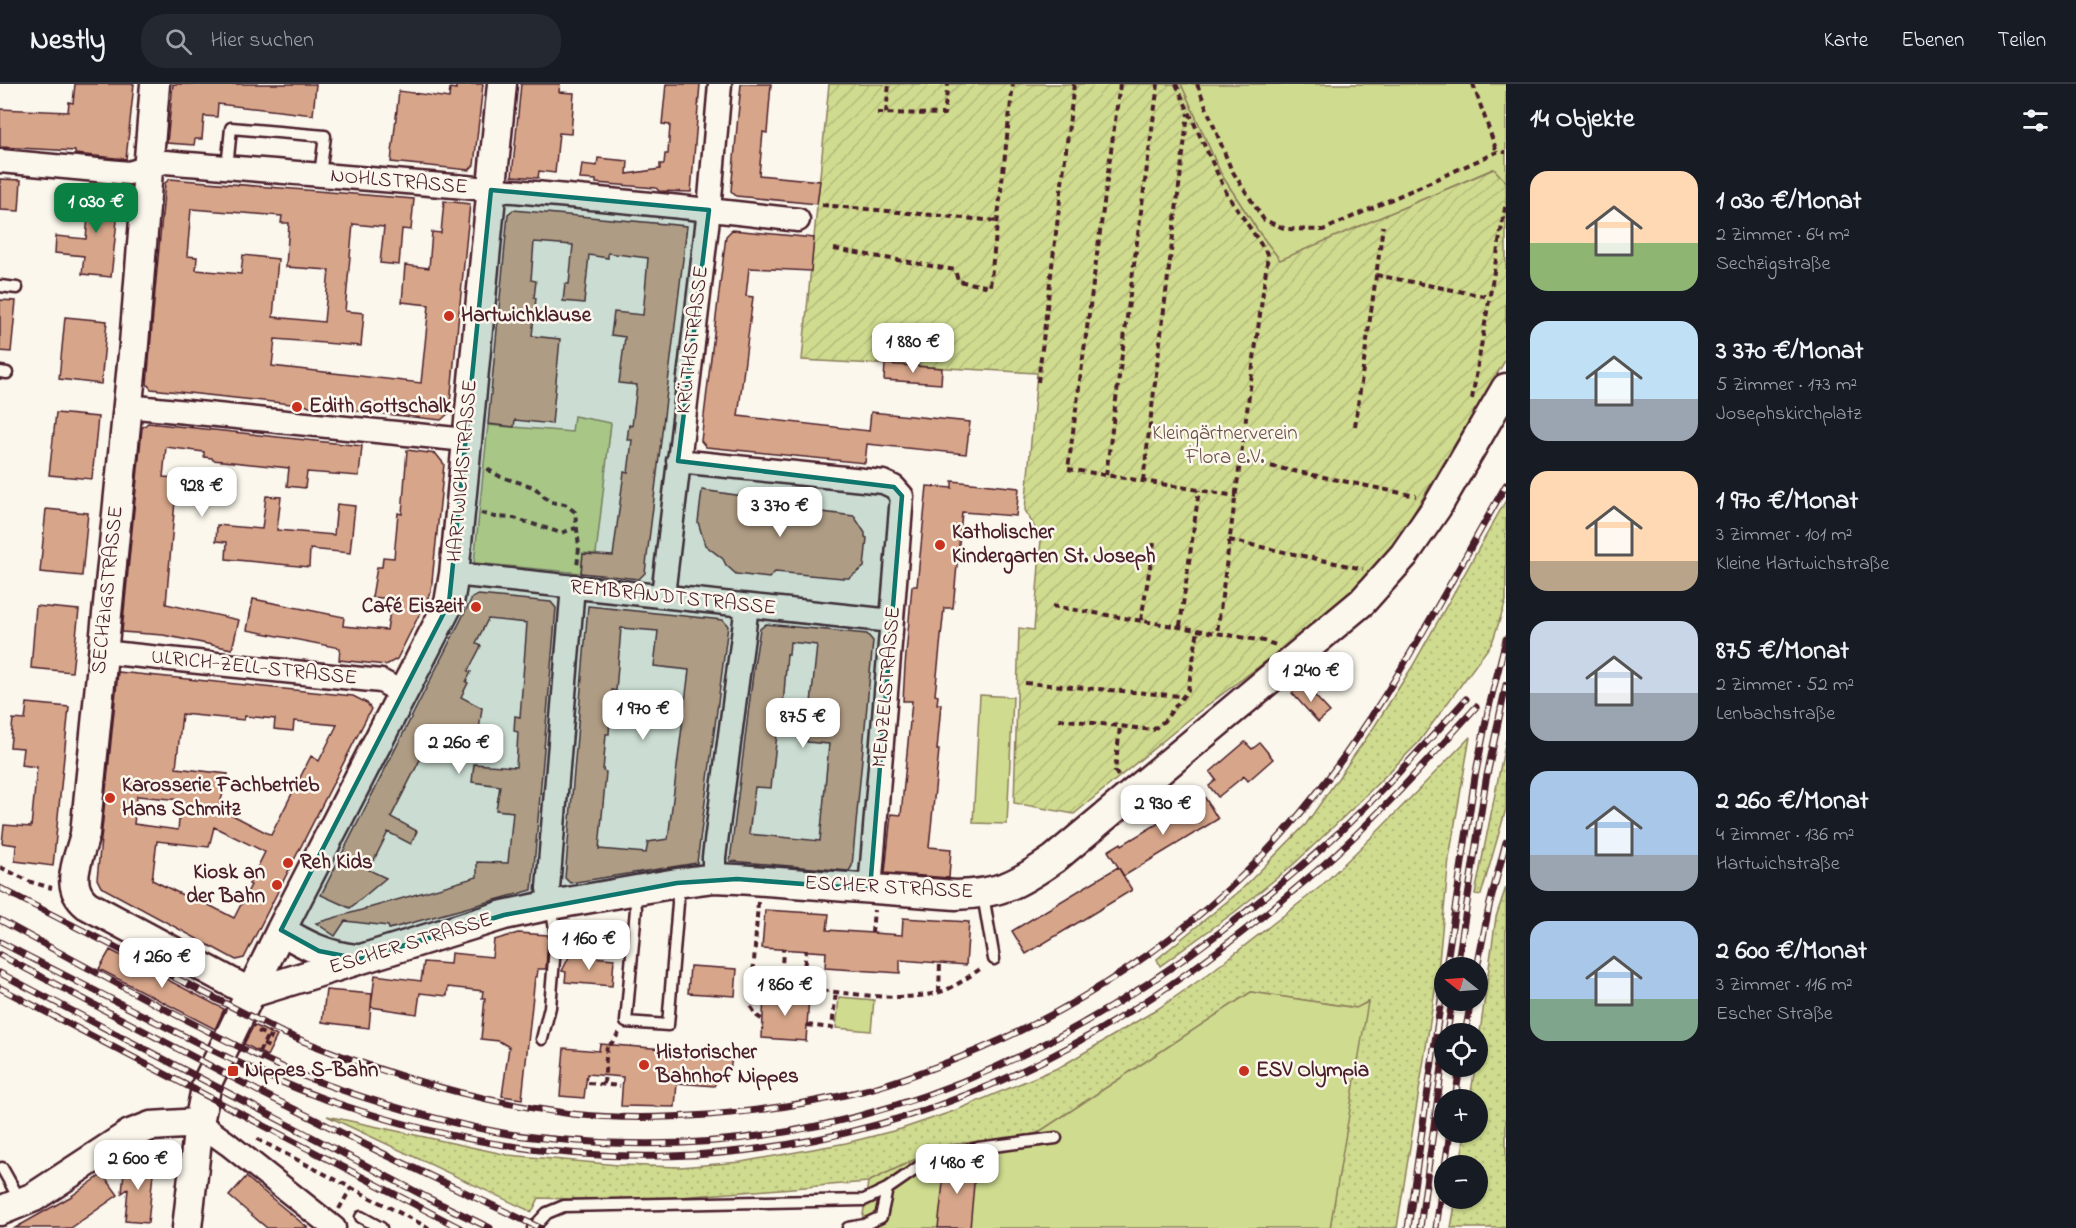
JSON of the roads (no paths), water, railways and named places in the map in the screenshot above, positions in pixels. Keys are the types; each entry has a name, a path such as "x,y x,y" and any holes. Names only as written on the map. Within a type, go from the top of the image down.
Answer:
{"street":[{"name":"SECHZIGSTRASSE","path":"155,84 134,344 84,834 74,879 76,893 93,909 251,993"},
{"name":"HARTWICHSTRASSE","path":"187,1228 199,1123 207,1083 281,930 449,603 454,574 502,84"},
{"name":"KRÜTHSTRASSE","path":"663,595 709,210 720,84"},
{"name":"NOHLSTRASSE","path":"0,161 129,173 165,162 491,190 798,220"},
{"name":"ESCHER STRASSE","path":"251,993 504,915 550,904 677,883 714,878 956,895 983,894 1006,888 1028,877 1054,859 1362,602 1404,555 1437,507 1506,388"},
{"path":"127,406 466,440"},
{"name":"MENZELSTRASSE","path":"678,461 883,482 894,487 902,495 870,890"},
{"name":"REMBRANDTSTRASSE","path":"454,574 892,621"},
{"path":"550,904 548,888 574,586"},
{"path":"714,878 714,857 747,606"},
{"name":"ULRICH-ZELL-STRASSE","path":"102,652 381,681 403,693"},
{"path":"281,930 335,957 360,959"},
{"path":"10,1206 34,1197 130,1134 151,1126 199,1123 334,1228"}],"lane":[{"path":"227,168 231,128 325,136 320,175"},
{"path":"0,286 17,288"},
{"path":"633,890 636,909 626,1022 668,1025 678,903 677,883"},
{"path":"983,894 993,959"},
{"path":"542,1039 550,1007 556,936 550,904"},
{"path":"533,1228 547,1213 564,1206 864,1200 887,1190 926,1162 978,1148 1056,1138"},
{"path":"2,1168 10,1206"},
{"path":"848,1228 864,1226 881,1217 887,1190"},
{"path":"361,1217 381,1228"}],"railway":[{"path":"0,888 281,1032 387,1072 460,1093 589,1116 675,1117 768,1109 875,1088 987,1046 1082,998 1170,938 1250,869 1319,790 1378,707 1431,619 1506,485"},
{"path":"1448,957 1475,777 1506,639"},
{"path":"1459,957 1486,780 1506,685"},
{"path":"0,920 148,1000 268,1061 334,1087 406,1110 503,1133 611,1143 695,1142 777,1134 856,1117 933,1093 1008,1062 1081,1025 1151,981 1219,933 1325,846 1386,786 1466,699"},
{"path":"0,942 269,1077 339,1104 422,1128 505,1145 589,1154 672,1156 755,1149 837,1135 919,1112 1000,1081 1041,1062 1121,1017 1235,938 1329,860 1394,796 1476,707"},
{"path":"1479,957 1506,842"},
{"path":"0,955 258,1091 540,1228"},
{"path":"0,973 428,1198 490,1228"},
{"path":"0,988 460,1228"},
{"path":"1408,1228 1439,1011"},
{"path":"1449,1023 1450,1011"},
{"path":"1467,1023 1469,1011"},
{"path":"1420,1228 1441,1077"},
{"path":"1457,1089 1458,1077"},
{"path":"1447,1155 1448,1143"},
{"path":"1436,1228 1439,1209"}],"place":[{"name":"Hartwichklause","path":"449,316"},
{"name":"Edith Gottschalk","path":"297,407"},
{"name":"Katholischer Kindergarten St. Joseph","path":"940,545"},
{"name":"Café Eiszeit","path":"476,607"},
{"name":"Karosserie Fachbetrieb Hans Schmitz","path":"110,798"},
{"name":"Reh Kids","path":"288,863"},
{"name":"Kiosk an der Bahn","path":"277,885"},
{"name":"Historischer Bahnhof Nippes","path":"644,1065"},
{"name":"Nippes S-Bahn","path":"233,1071"},
{"name":"ESV Olympia","path":"1244,1071"}],"park label":[{"name":"Kleingärtnerverein Flora e.V.","path":"1225,446"}]}
